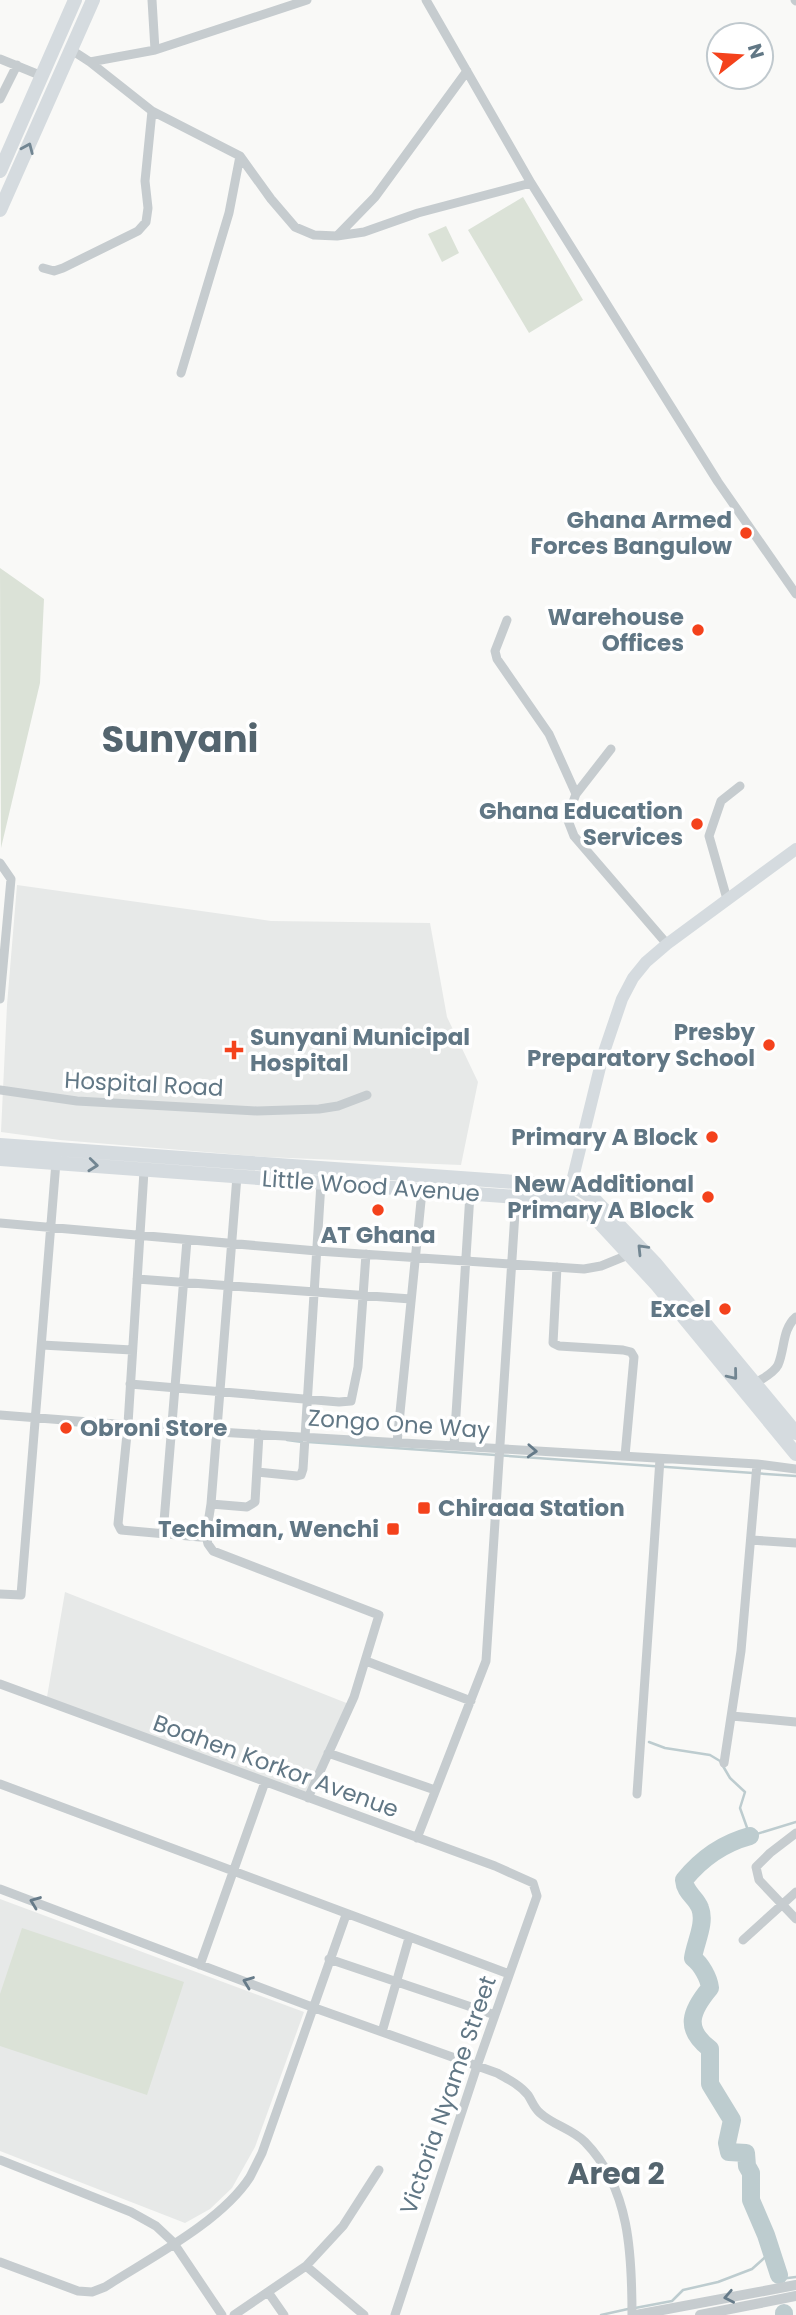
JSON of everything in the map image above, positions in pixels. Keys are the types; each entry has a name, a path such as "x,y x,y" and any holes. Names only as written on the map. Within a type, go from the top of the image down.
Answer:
{"main road":[{"path":"0,171 75,0"},
{"path":"0,210 93,0"},
{"path":"567,1202 603,1055 622,999 639,970 667,944 796,849"},
{"name":"Little Wood Avenue","path":"0,1145 571,1186 593,1198 655,1264 796,1433"},
{"path":"166,1172 167,1156"},
{"path":"197,1174 198,1158"},
{"name":"Little Wood Avenue","path":"0,1159 516,1197 567,1202 581,1207 596,1219 692,1326 796,1454"}],"street":[{"path":"152,0 155,50"},
{"path":"90,62 155,50 307,0"},
{"path":"426,0 531,183 718,482 796,594"},
{"path":"71,49 152,111 240,156 295,226 314,235 337,236 364,232 418,213 531,183"},
{"path":"0,59 42,76"},
{"path":"0,99 17,65"},
{"path":"337,236 375,197 467,71"},
{"path":"43,268 54,271 63,268 138,231 146,222 148,208 145,181 152,111"},
{"path":"181,373 229,213 240,156"},
{"path":"507,620 495,651 496,659 549,734 576,794"},
{"path":"611,749 576,794 567,818 574,836 667,944"},
{"path":"727,899 709,836 721,801 740,786"},
{"path":"0,863 10,879 0,999"},
{"name":"Hospital Road","path":"0,1090 77,1101 257,1111 319,1109 338,1106 367,1095"},
{"path":"0,1594 21,1595 57,1162"},
{"path":"144,1171 119,1528 206,1536"},
{"path":"237,1176 230,1244 222,1392 206,1536 208,1544 213,1551 379,1615 354,1697 308,1798"},
{"path":"257,1472 301,1475 321,1183"},
{"path":"397,1443 422,1191"},
{"path":"454,1446 470,1194"},
{"path":"417,1838 486,1661 516,1197"},
{"path":"0,1223 317,1251 584,1269 601,1266 628,1255"},
{"path":"163,1534 187,1240"},
{"path":"130,1384 351,1401 358,1367 366,1254"},
{"path":"557,1267 553,1343 559,1346 623,1350 631,1352 634,1357 625,1456"},
{"path":"137,1279 411,1299"},
{"path":"756,1383 778,1365 789,1325 796,1317"},
{"path":"42,1345 132,1350"},
{"name":"Zongo One Way","path":"0,1415 218,1432 757,1464 796,1469"},
{"path":"211,1504 252,1506 255,1502 259,1434"},
{"path":"637,1794 660,1459"},
{"path":"724,1763 745,1612 757,1464"},
{"path":"751,1540 796,1543"},
{"path":"366,1661 471,1701"},
{"name":"Boahen Korkor Avenue","path":"0,1684 526,1878 536,1888"},
{"path":"732,1716 796,1722"},
{"path":"328,1753 435,1790"},
{"path":"200,1965 265,1782"},
{"path":"0,1784 509,1974"},
{"path":"796,1833 756,1867 759,1880 796,1919"},
{"name":"Victoria Nyame Street","path":"395,2315 477,2066 537,1896 536,1888"},
{"path":"0,1889 513,2081 526,2092 540,2113 584,2141 598,2158 616,2190 630,2237 634,2315 796,2285"},
{"path":"743,1940 796,1892"},
{"path":"0,2262 78,2291 92,2292 105,2287 203,2224 228,2203 249,2178 262,2153 346,1915"},
{"path":"382,2032 410,1938"},
{"path":"329,1959 495,2015"},
{"path":"0,2160 131,2212 156,2226 173,2242 222,2315"},
{"path":"234,2315 306,2266 343,2226 379,2171"},
{"path":"306,2266 364,2315"},
{"path":"268,2292 284,2315"},
{"path":"700,2315 796,2296"}],"shaded area":[{"path":"523,197 583,300 529,333 468,230"},
{"path":"446,226 459,253 442,262 428,234"},
{"path":"0,568 44,599 40,683 1,848"},
{"name":"Sunyani Municipal Hospital","path":"17,885 271,921 430,923 447,1017 478,1082 461,1165 265,1157 60,1140 1,1132 7,1005"},
{"path":"65,1592 354,1706 308,1796 47,1697"},
{"path":"0,1899 304,2012 255,2147 232,2188 210,2209 185,2223 0,2151"},
{"path":"22,1928 184,1982 147,2095 0,2046 0,1994"}],"waterway":[{"path":"64,1424 106,1428"},
{"path":"287,1440 302,1442"},
{"path":"308,1442 796,1476"},
{"path":"649,1742 665,1748 710,1755 720,1761 730,1778 745,1792 740,1808 750,1836 796,1822"},
{"path":"750,1836 714,1853 684,1880 702,1914 693,1958 704,1971 710,1988 694,2013 693,2027 710,2049 710,2084 732,2120 727,2143 729,2152 746,2153 747,2166 751,2173 751,2200 779,2275"},
{"path":"635,2308 672,2301 683,2290 718,2282 752,2269 772,2251"},
{"path":"779,2279 796,2277"},
{"path":"601,2315 628,2309"}],"place":[{"name":"Ghana Armed Forces Bangulow","path":"746,533"},
{"name":"Warehouse Offices","path":"698,630"},
{"name":"Ghana Education Services","path":"697,824"},
{"name":"Presby Preparatory School","path":"769,1045"},
{"name":"Sunyani Municipal Hospital","path":"234,1050"},
{"name":"Primary A Block","path":"712,1137"},
{"name":"New Additional Primary A Block","path":"708,1197"},
{"name":"AT Ghana","path":"378,1210"},
{"name":"Excel","path":"725,1309"},
{"name":"Obroni Store","path":"66,1428"},
{"name":"Chiraaa Station","path":"424,1508"},
{"name":"Techiman, Wenchi","path":"393,1529"}],"district":[{"name":"Sunyani","path":"180,739"},
{"name":"Area 2","path":"616,2174"}]}
